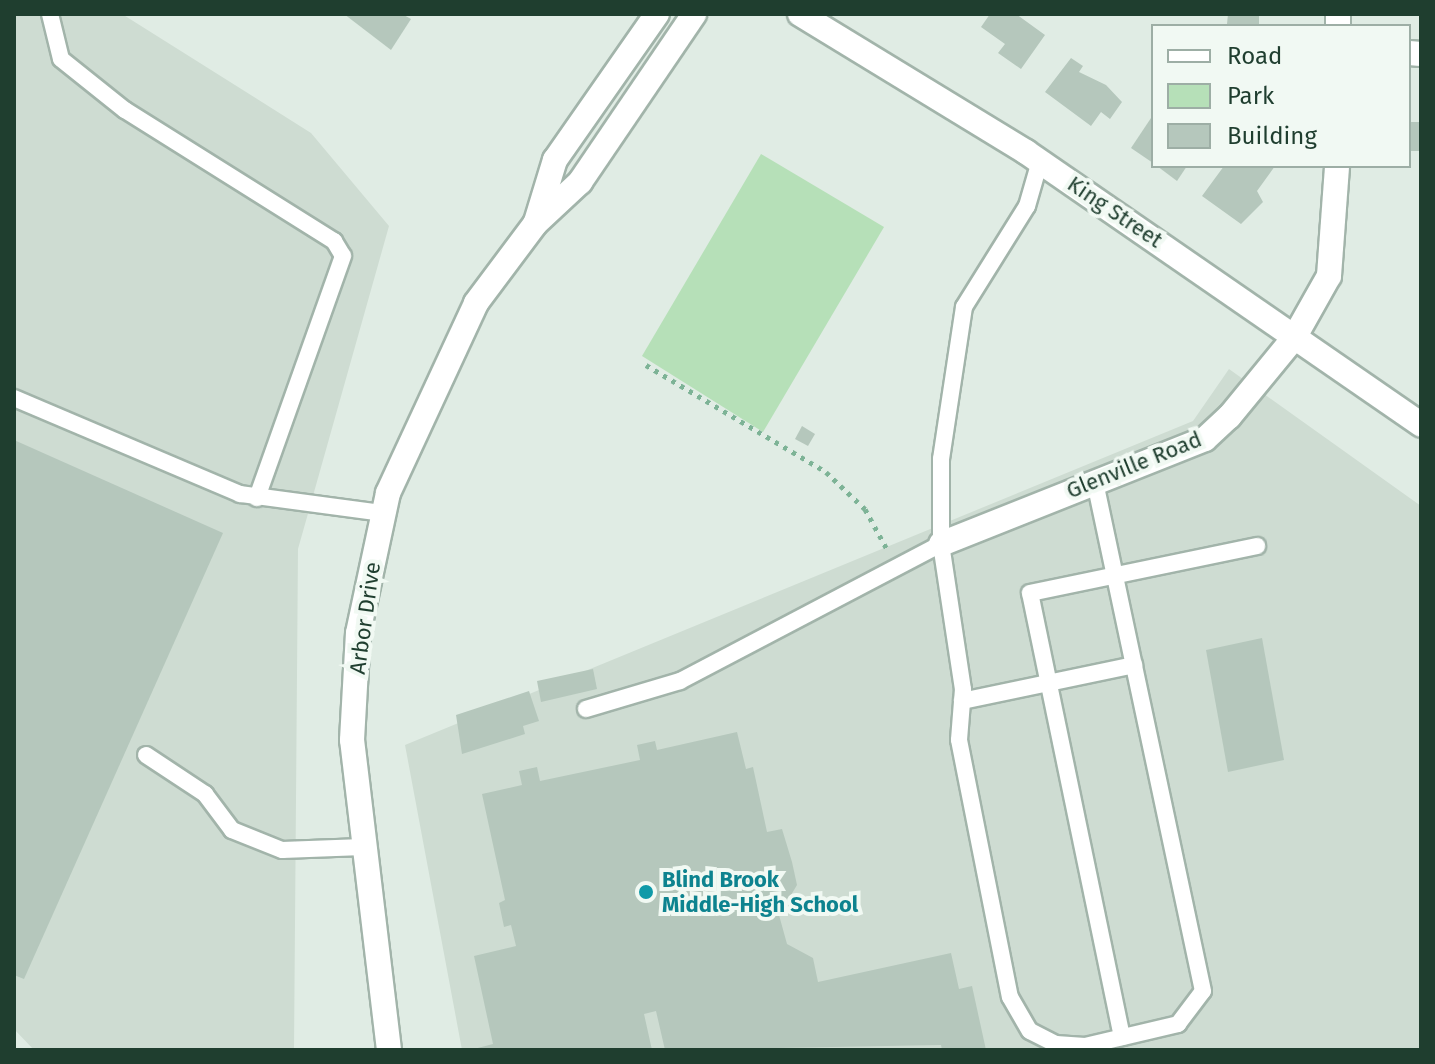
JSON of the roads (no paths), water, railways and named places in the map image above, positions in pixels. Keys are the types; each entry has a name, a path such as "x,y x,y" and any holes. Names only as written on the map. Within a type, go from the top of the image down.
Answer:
{"street":[{"name":"Arbor Drive","path":"535,224 555,160 657,14"},
{"name":"Arbor Drive","path":"389,1050 352,740 358,633 383,513 439,371 476,303 535,224 580,182 694,14"},
{"name":"King Street","path":"800,14 1040,161 1421,424"},
{"name":"Glenville Road","path":"941,544 1205,439 1294,338 1329,276 1337,168"}],"lane":[{"path":"50,14 61,59 125,110 334,241 343,256 257,498"},
{"path":"1040,161 1027,206 964,307 941,459 941,544 962,701 959,740 1010,997 1030,1031 1056,1044 1122,1037 1178,1024 1203,991 1095,482"},
{"path":"14,398 257,498 383,513"},
{"path":"586,709 680,681 941,544"},
{"path":"1122,1037 1030,593 1257,546"},
{"path":"962,701 1134,665"},
{"path":"146,755 205,794 232,830 282,850 363,847"}],"place":[{"name":"Blind Brook Middle-High School","path":"646,892"}]}
